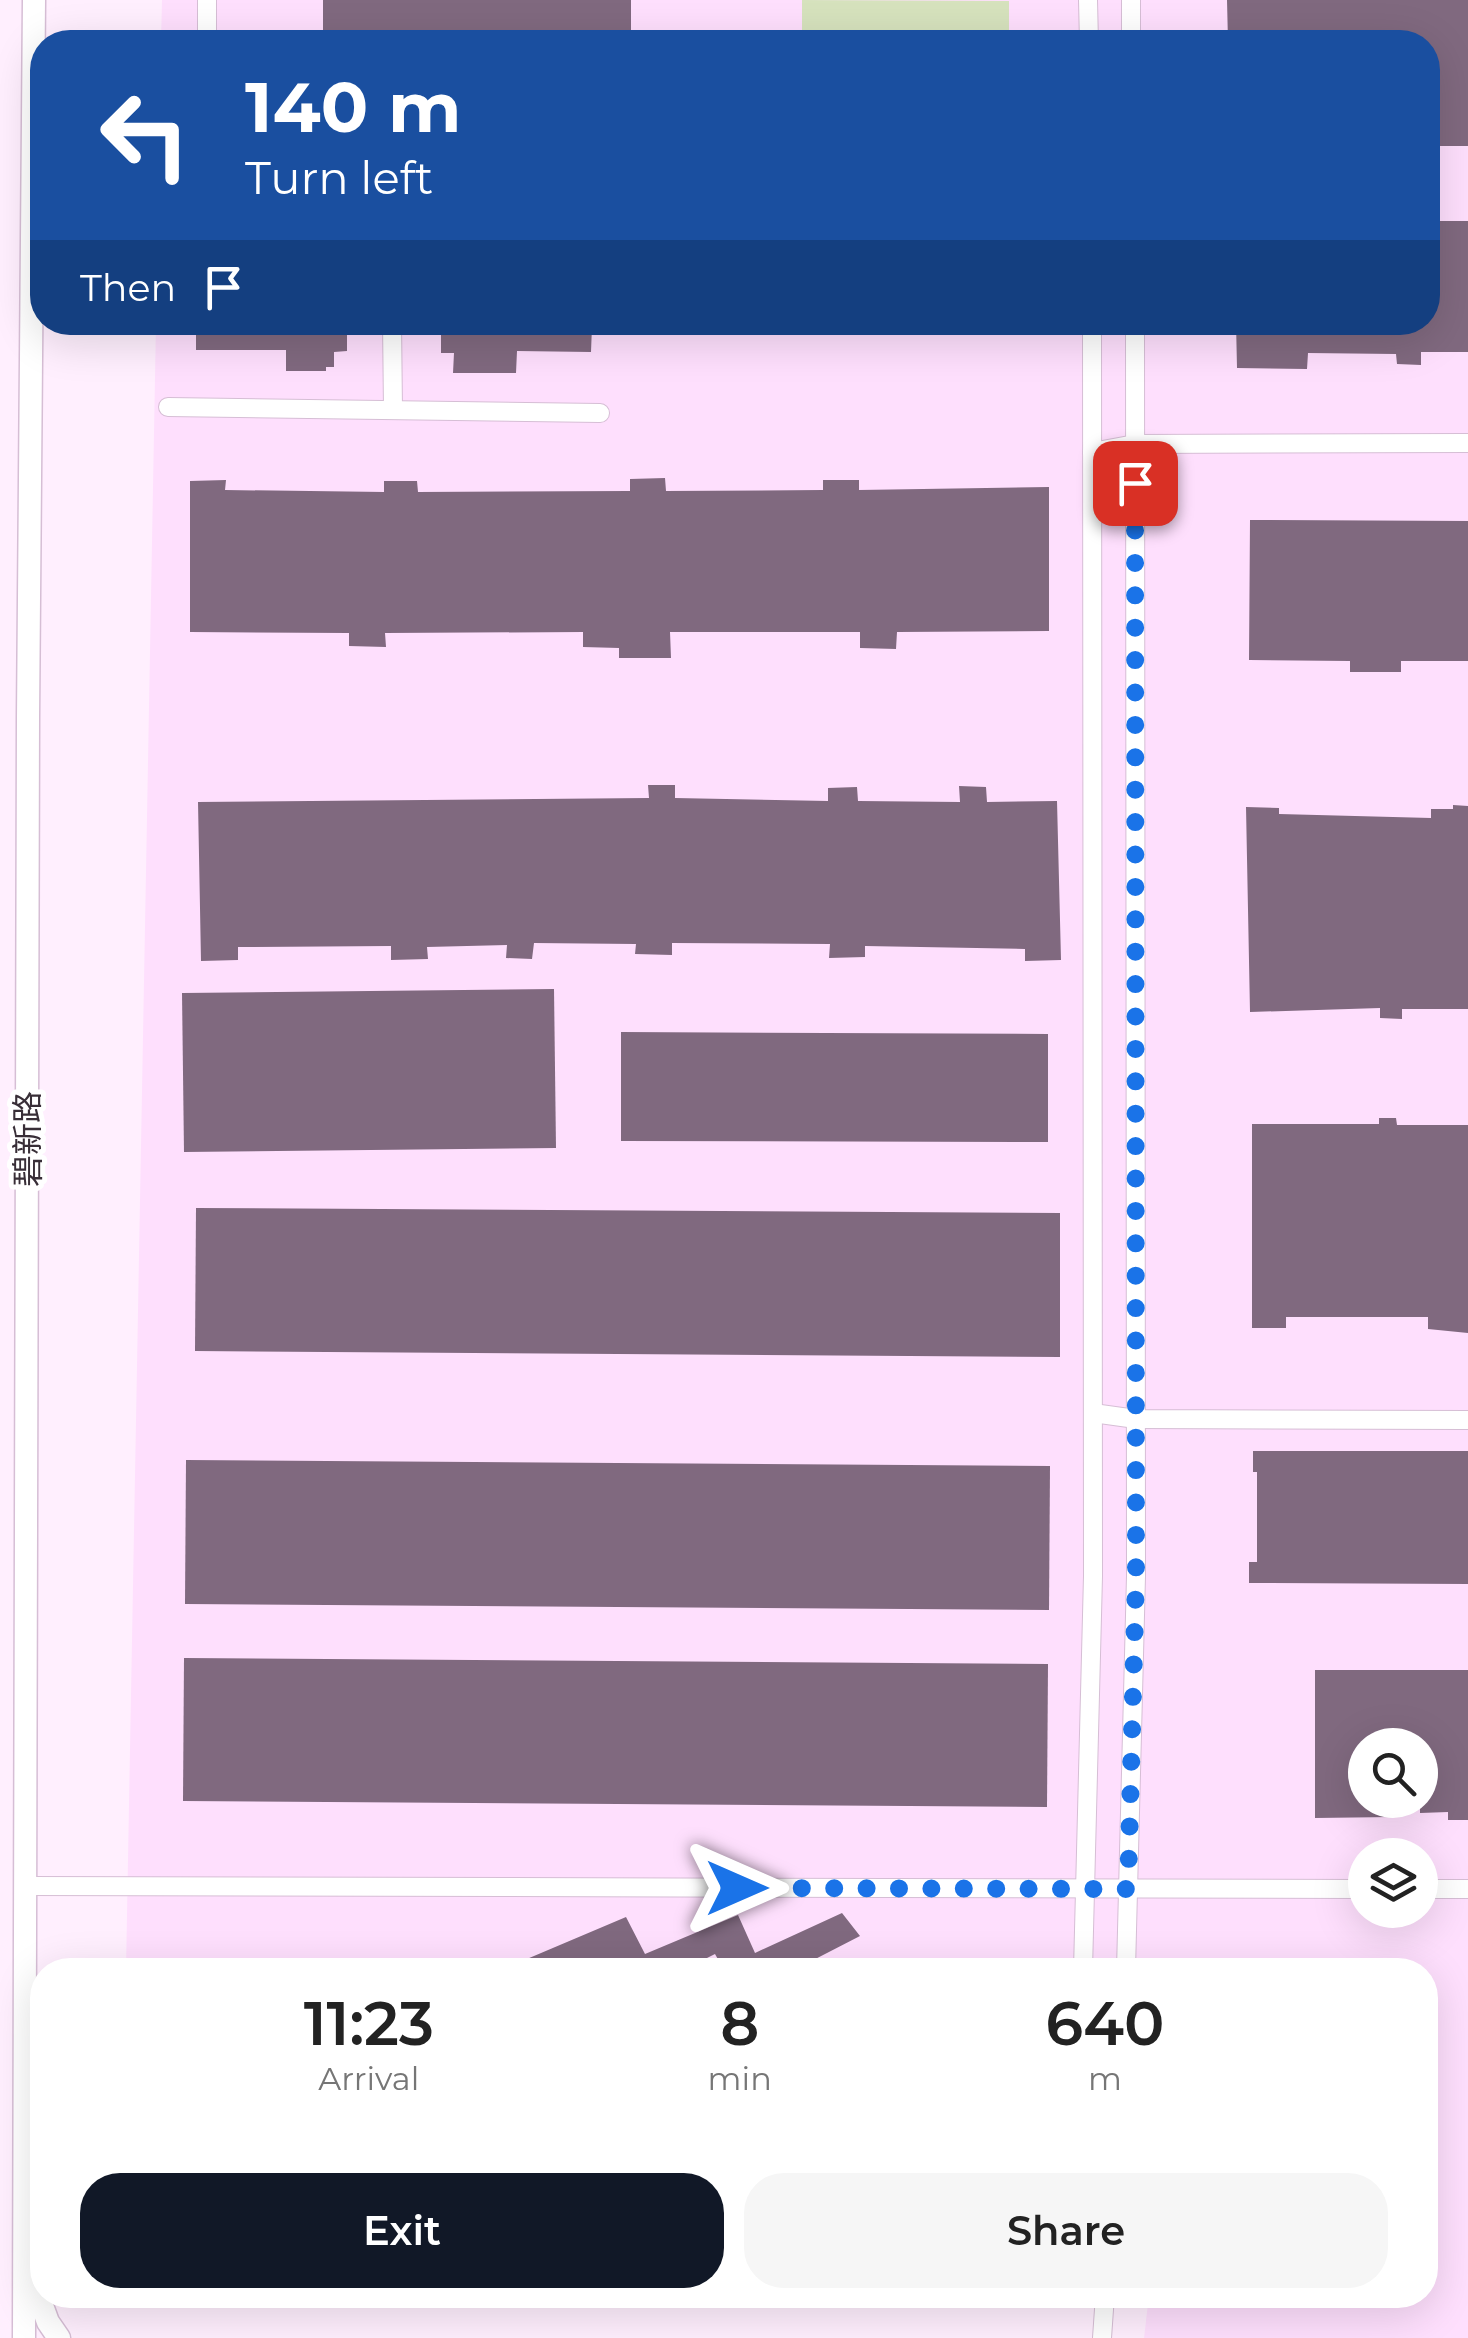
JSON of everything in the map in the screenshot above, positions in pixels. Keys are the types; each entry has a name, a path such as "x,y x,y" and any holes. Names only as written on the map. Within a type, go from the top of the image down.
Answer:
{"main road":[{"name":"碧新路","path":"34,0 34,30"},
{"name":"碧新路","path":"24,2338 31,335"},
{"path":"0,2154 12,2154 25,2130"},
{"path":"25,2242 30,2269"},
{"path":"42,2308 59,2338"}],"street":[{"path":"207,0 207,30"},
{"path":"1088,0 1089,30"},
{"path":"1130,0 1131,30"},
{"path":"392,335 393,410"},
{"path":"1083,1958 1093,1576 1092,335"},
{"path":"1126,1958 1136,1576 1134,335"},
{"path":"168,407 600,413"},
{"path":"1092,452 1135,444 1468,442"},
{"path":"1093,1413 1136,1420 1468,1420"},
{"path":"26,1886 1348,1889"},
{"path":"1438,1889 1468,1889"},
{"path":"1102,2308 1102,2338"}],"shaded area":[{"path":"162,0 1468,0 1468,2338 1144,2338 1147,2308 1438,2308 1438,1958 126,1958 156,335 1440,335 1440,30 161,30"}],"green space":[{"path":"802,0 1009,1 1009,30 802,30"}],"building":[{"path":"323,0 631,0 631,30 323,30"},
{"path":"1227,0 1468,0 1468,146 1440,146 1440,30 1228,30"},
{"path":"1440,221 1468,221 1468,352 1421,352 1421,365 1397,364 1396,354 1308,353 1307,369 1237,368 1236,335 1440,335"},
{"path":"196,335 347,335 347,351 334,352 334,367 326,367 326,371 286,371 286,350 196,350"},
{"path":"441,335 592,335 591,352 517,351 516,373 453,373 454,353 441,353"},
{"path":"665,478 666,491 823,490 823,480 859,480 859,490 1049,487 1049,631 897,632 896,649 860,648 860,632 670,632 671,658 619,658 619,648 583,647 583,632 385,633 386,647 349,646 349,633 190,632 190,481 226,480 225,490 384,492 384,481 417,481 418,492 630,491 630,479"},
{"path":"1250,520 1468,521 1468,661 1401,661 1401,672 1350,672 1350,661 1249,660"},
{"path":"648,785 675,785 675,798 828,801 828,788 857,787 858,801 960,802 959,786 986,787 987,802 1057,801 1061,960 1025,961 1025,949 865,946 865,957 829,958 830,944 672,943 672,955 635,954 636,944 534,943 532,959 506,958 507,945 427,947 428,959 391,960 391,946 238,947 238,960 201,961 198,802 649,798"},
{"path":"1453,805 1468,806 1468,1009 1402,1009 1402,1019 1380,1018 1380,1008 1250,1012 1246,807 1279,808 1279,814 1431,818 1431,809 1453,809"},
{"path":"554,989 556,1148 184,1152 182,993"},
{"path":"621,1032 1048,1034 1048,1142 621,1141"},
{"path":"1379,1118 1396,1118 1397,1125 1468,1125 1468,1333 1428,1329 1428,1317 1286,1317 1286,1328 1252,1328 1252,1124 1379,1124"},
{"path":"196,1208 1060,1213 1060,1357 195,1351"},
{"path":"1253,1451 1468,1451 1468,1584 1249,1583 1249,1562 1257,1562 1257,1472 1253,1472"},
{"path":"186,1460 1050,1466 1049,1610 185,1604"},
{"path":"184,1658 1048,1664 1047,1807 183,1801"},
{"path":"1315,1670 1468,1670 1468,1820 1448,1820 1448,1812 1438,1812 1438,1728 1348,1728 1348,1818 1315,1818"},
{"path":"842,1913 860,1936 817,1958 717,1958 715,1954 707,1958 529,1958 626,1917 645,1954 738,1915 755,1953"}],"route":[{"path":"737,1888 1128,1889 1136,1576 1135,483"}]}
